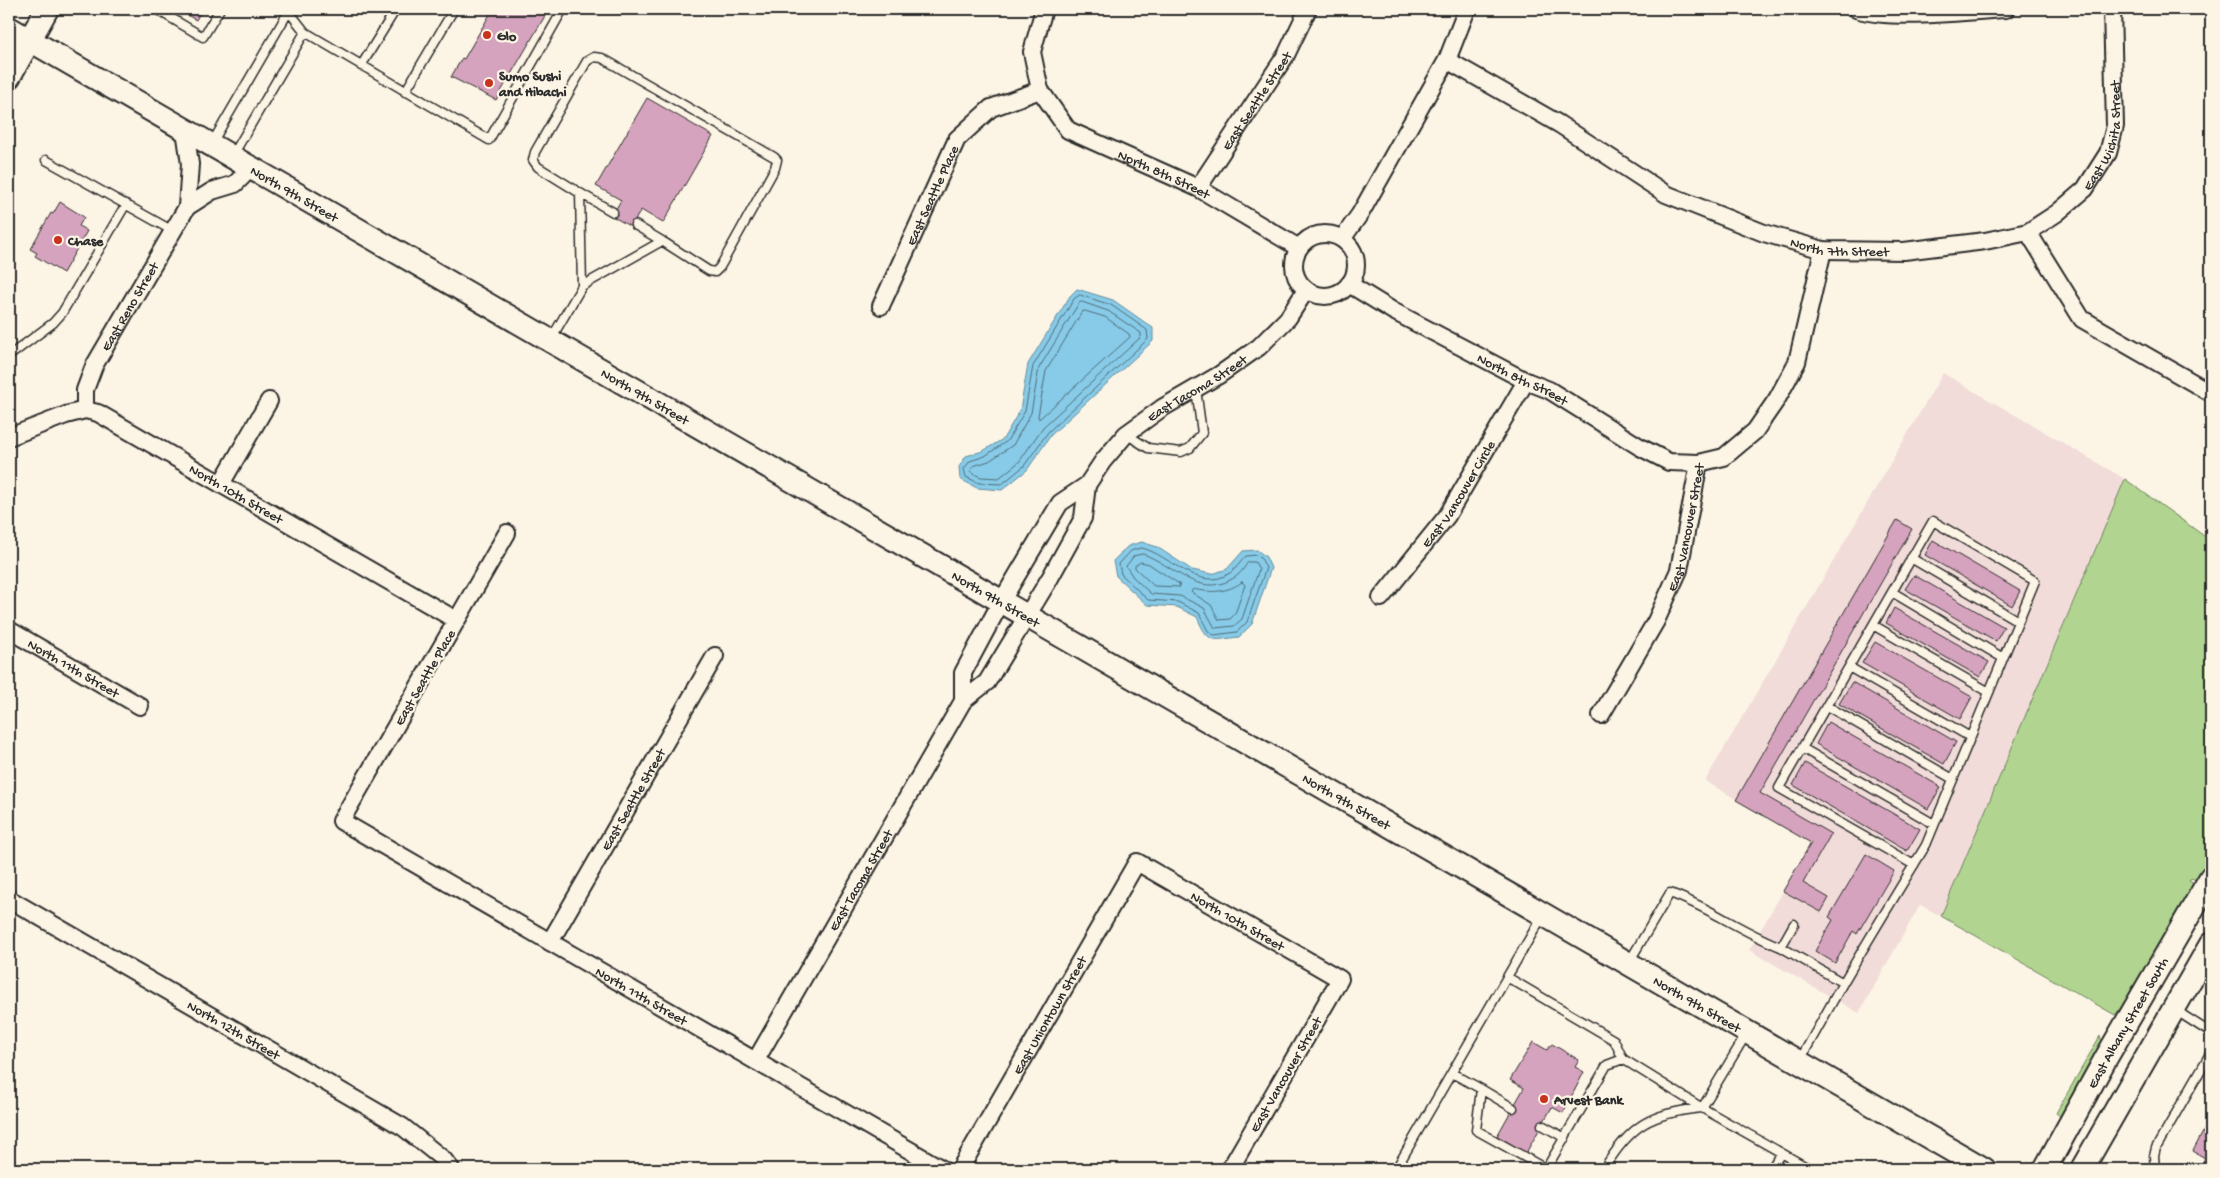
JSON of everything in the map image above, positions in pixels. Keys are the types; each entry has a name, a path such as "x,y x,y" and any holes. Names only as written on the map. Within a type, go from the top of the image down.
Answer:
{"main road":[{"path":"9,17 14,9"},
{"path":"9,77 47,9"},
{"name":"North 9th Street","path":"9,28 1984,1169"},
{"name":"East Albany Street South","path":"2045,1169 2211,877"},
{"path":"2082,1169 2211,944"},
{"path":"2148,986 2174,1010"}],"street":[{"path":"1040,90 1032,52 1044,9"},
{"name":"East Seattle Street","path":"1198,188 1286,56 1308,9"},
{"path":"1342,239 1360,214 1447,60 1467,9"},
{"path":"1856,9 1867,12 1907,13 2006,9"},
{"name":"East Wichita Street","path":"2028,232 2057,213 2085,189 2108,153 2115,126 2112,9"},
{"name":"North 7th Street","path":"1447,60 1559,124 1666,194 1764,233 1823,250 1904,251 1985,241 2028,232"},
{"name":"North 8th Street","path":"1040,90 1068,130 1198,188 1299,248"},
{"name":"East Seattle Place","path":"881,306 957,138 991,108 1040,90"},
{"name":"East Reno Street","path":"85,410 86,390 94,366 187,207 190,164 185,130"},
{"name":"East Reno Street","path":"187,207 212,191 235,184 252,168"},
{"path":"2028,232 2082,319 2211,392"},
{"path":"1318,235 1333,235 1342,239 1350,246 1355,259 1355,270 1350,284 1341,291 1327,296 1316,295 1306,290 1296,278 1294,270 1294,259 1299,248 1305,241 1318,235"},
{"name":"East Vancouver Street","path":"1601,715 1656,622 1679,570 1699,463 1724,457 1755,431 1777,400 1797,362 1823,250"},
{"name":"North 8th Street","path":"1350,284 1393,311 1526,381 1548,390 1640,447 1669,462 1699,463"},
{"name":"East Tacoma Street","path":"962,701 963,673 1001,602 1060,503 1087,485 1103,461 1126,434 1162,408 1259,347 1288,318 1306,290"},
{"name":"East Vancouver Circle","path":"1380,598 1447,516 1526,381"},
{"path":"221,484 269,401"},
{"path":"9,437 66,415 85,410"},
{"name":"North 10th Street","path":"85,410 98,413 456,620"},
{"name":"East Tacoma Street","path":"756,1060 962,701 987,682 1027,617 1083,518 1087,485"},
{"name":"East Seattle Place","path":"341,821 507,533"},
{"name":"North 11th Street","path":"9,630 140,706"},
{"name":"East Seattle Street","path":"550,942 715,656"},
{"name":"North 11th Street","path":"341,821 942,1169"},
{"name":"North 10th Street","path":"1137,862 1340,979"},
{"name":"East Uniontown Street","path":"960,1169 1137,862"},
{"name":"North 12th Street","path":"9,899 403,1127 443,1159 451,1169"},
{"name":"East Vancouver Street","path":"1230,1169 1340,979"}],"lane":[{"path":"156,9 203,36 220,9"},
{"path":"211,145 289,9 305,32 489,140 563,9"},
{"path":"362,66 396,9"},
{"path":"406,92 454,9"},
{"path":"232,156 305,32"},
{"path":"613,212 538,167 533,160 534,152 587,61 594,57 602,58 774,156 777,160 776,168 720,267 715,272 709,271 635,225"},
{"path":"46,160 173,231"},
{"path":"580,193 582,286"},
{"path":"9,356 54,323 62,313 126,204"},
{"path":"550,340 582,286 662,241"},
{"path":"1126,434 1148,448 1181,452 1190,448 1202,433 1196,388"},
{"path":"1799,1062 1926,845 2035,581 1933,520 1779,788 1914,865"},
{"path":"1911,558 2018,621"},
{"path":"1892,592 2003,658"},
{"path":"1873,625 1988,692"},
{"path":"1849,667 1970,737"},
{"path":"1827,706 1953,779"},
{"path":"1802,748 1934,824"},
{"path":"1627,964 1670,893 1688,900 1755,937 1780,947 1843,984"},
{"path":"1396,1169 1543,915"},
{"path":"1780,947 1794,924"},
{"path":"1507,978 1614,1040 1623,1059 1702,1108 1810,1169"},
{"path":"2174,1010 2211,1033"},
{"path":"1702,1108 1747,1033"},
{"path":"2155,1169 2154,1156 2156,1148 2211,1052"},
{"path":"1481,1089 1476,1130 1546,1169 1606,1065 1623,1059"},
{"path":"2204,1066 2211,1070"},
{"path":"1452,1073 1513,1108"},
{"path":"1604,1169 1621,1142 1638,1128 1655,1118 1677,1110 1702,1108"},
{"path":"1542,1124 1565,1138"},
{"path":"1771,1169 1781,1153"}],"shaded area":[{"path":"1943,373 2125,479 1941,916 1920,905 1859,1013 1749,950 1811,843 1705,781"}],"green space":[{"path":"2125,479 2211,541 2211,855 2196,880 2191,878 2189,881 2194,884 2192,890 2128,999 2115,1015 1941,916"},
{"path":"2100,1036 2102,1042 2065,1113 2061,1117 2056,1113"}],"water":[{"path":"1077,289 1113,300 1153,328 1153,341 1051,435 1027,470 1002,490 977,488 960,479 959,467 966,456 983,451 1003,439 1020,410 1028,364 1070,296"},
{"path":"1142,542 1157,547 1192,570 1212,574 1227,569 1243,551 1257,550 1266,557 1271,568 1252,624 1239,637 1212,639 1205,632 1197,617 1177,607 1147,605 1116,576 1113,561 1128,546"}],"building":[{"path":"176,9 202,9 196,20"},
{"path":"493,9 549,9 496,100 451,77 462,58 464,59"},
{"path":"647,98 713,136 663,223 641,210 631,227 612,216 621,200 596,186"},
{"name":"Chase","path":"60,202 84,217 79,226 87,231 63,273 35,256 37,253 30,249 51,213 53,214"},
{"path":"1897,520 1912,529 1760,793 1831,834 1803,883 1829,898 1821,912 1783,891 1811,843 1736,800"},
{"path":"1933,540 2020,591 2012,606 1925,555"},
{"path":"1914,575 2004,627 1996,641 1905,589"},
{"path":"1894,608 1989,662 1980,677 1886,623"},
{"path":"1875,642 1972,697 1960,719 1862,663"},
{"path":"1852,682 1956,742 1944,764 1839,704"},
{"path":"1828,722 1941,787 1928,809 1816,744"},
{"path":"1805,763 1920,829 1907,851 1793,785"},
{"path":"1866,854 1894,871 1857,934 1853,931 1835,963 1815,951 1833,920 1829,917"},
{"name":"Arvest Bank","path":"1533,1042 1547,1050 1552,1044 1579,1060 1575,1067 1584,1072 1563,1113 1552,1107 1526,1153 1497,1136 1524,1088 1510,1080"},
{"path":"2211,1117 2211,1167 2203,1162 2205,1158 2193,1151"}],"place":[{"name":"Glo","path":"487,35"},
{"name":"Sumo Sushi and Hibachi","path":"489,83"},
{"name":"Chase","path":"58,240"},
{"name":"Arvest Bank","path":"1544,1099"}]}
